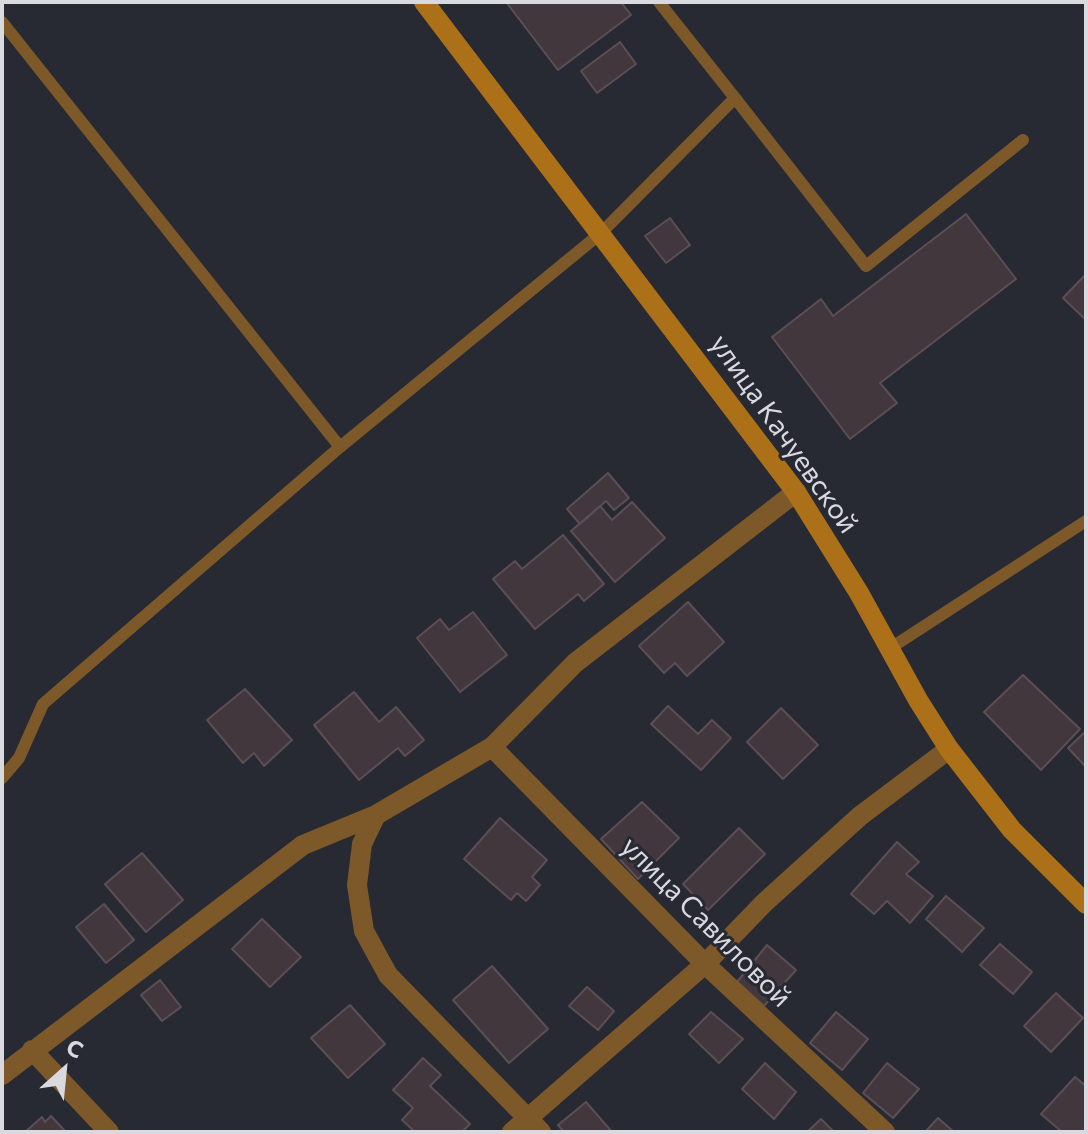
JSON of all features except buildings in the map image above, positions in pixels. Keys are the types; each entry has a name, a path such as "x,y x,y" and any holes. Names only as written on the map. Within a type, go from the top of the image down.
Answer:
{"street":[{"name":"улица Качуевской","path":"424,2 796,492 859,593 949,749 1012,830 1086,904"},
{"path":"2,1075 303,845 376,815 492,747 575,663 796,492"},
{"name":"улица Савиловой","path":"492,747 705,964 885,1132"},
{"path":"512,1132 535,1126 705,964 764,903 860,816 949,749"},
{"path":"376,815 362,844 357,885 364,931 388,975 535,1126"},
{"path":"32,1050 109,1132"}],"lane":[{"path":"659,2 866,266 1023,140"},
{"path":"2,22 340,447"},
{"path":"2,778 19,758 43,704 340,447 601,233 735,98"},
{"path":"889,649 1086,521"}]}
